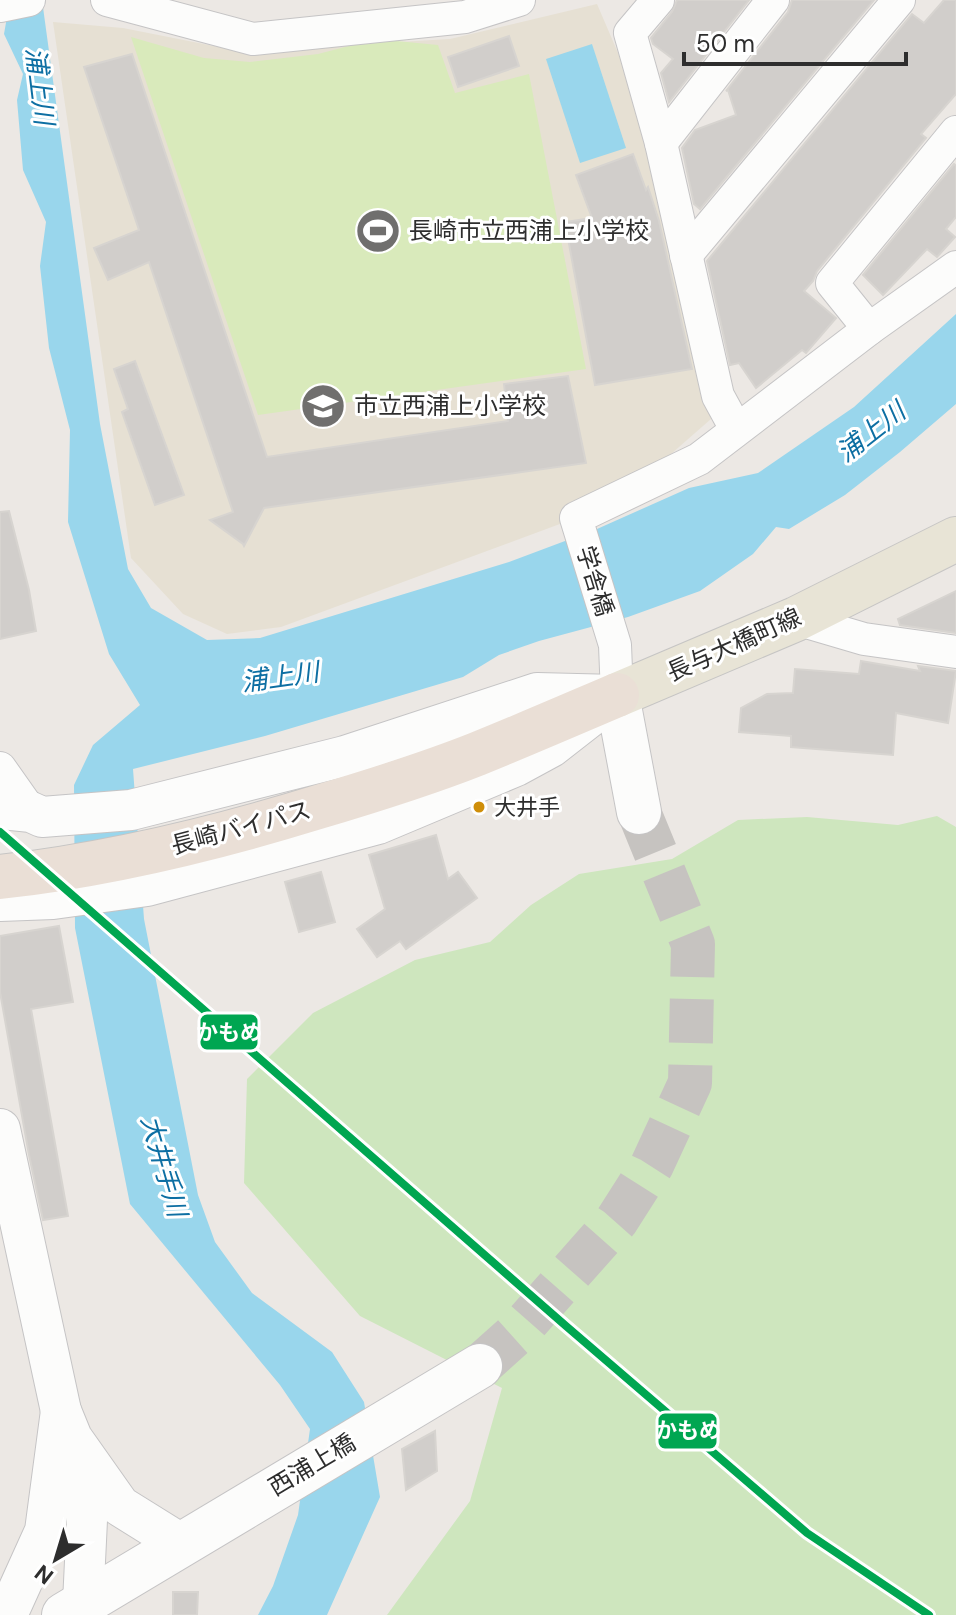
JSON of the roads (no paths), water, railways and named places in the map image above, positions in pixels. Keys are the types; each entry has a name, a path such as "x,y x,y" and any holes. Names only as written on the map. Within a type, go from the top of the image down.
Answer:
{"highway":[{"name":"長崎バイパス","path":"0,857 38,843 137,847 256,826 416,776 473,750 617,695"},
{"name":"長崎バイパス","path":"0,877 38,843"}],"main road":[{"name":"長与大橋町線","path":"617,695 796,619 956,539"},
{"path":"617,695 639,812"},
{"name":"西浦上橋","path":"181,1544 462,1376"},
{"path":"73,1609 181,1544"}],"street":[{"path":"0,6 29,0"},
{"path":"107,0 253,39 465,17 519,0"},
{"path":"658,0 630,33 661,143 718,396 736,429 956,267"},
{"path":"661,143 773,0"},
{"path":"686,255 899,0"},
{"path":"869,329 832,283 956,132"},
{"name":"学舎橋","path":"617,695 615,645 576,518 699,459 736,429"},
{"path":"796,619 864,639 956,652"},
{"path":"137,847 345,756 537,693 617,695"},
{"path":"137,847 378,824 516,766 551,747 617,695"},
{"path":"0,768 38,843 0,901"},
{"path":"0,1129 87,1520 73,1609"},
{"path":"66,1424 120,1506 181,1544"},
{"path":"7,1615 45,1531 66,1424"}],"water":[{"path":"10,0 42,0 100,424 128,569 151,608 207,640 260,638 509,562 597,529 689,488 758,473 854,407 956,314 956,404 845,495 789,529 776,527 753,554 700,591 628,617 499,655 463,677 265,736 133,769 144,919 198,1195 215,1242 252,1293 332,1352 364,1402 380,1497 327,1615 258,1615 273,1586 298,1515 310,1429 280,1385 130,1204 75,928 74,785 93,745 140,705 109,654 68,522 70,430 49,348 40,266 46,222 23,170 17,100 23,74 4,34"},
{"path":"592,44 626,148 580,163 546,59"}],"tunnel":[{"path":"480,1366 518,1332 617,1220 652,1165 690,1083 693,944 639,812"}],"place":[{"name":"長崎市立西浦上小学校","path":"378,231"},
{"name":"市立西浦上小学校","path":"323,406"},
{"name":"大井手","path":"479,807"}],"water label":[{"name":"浦上川","path":"40,86"},
{"name":"浦上川","path":"871,432"},
{"name":"浦上川","path":"280,677"},
{"name":"大井手川","path":"164,1166"}]}
